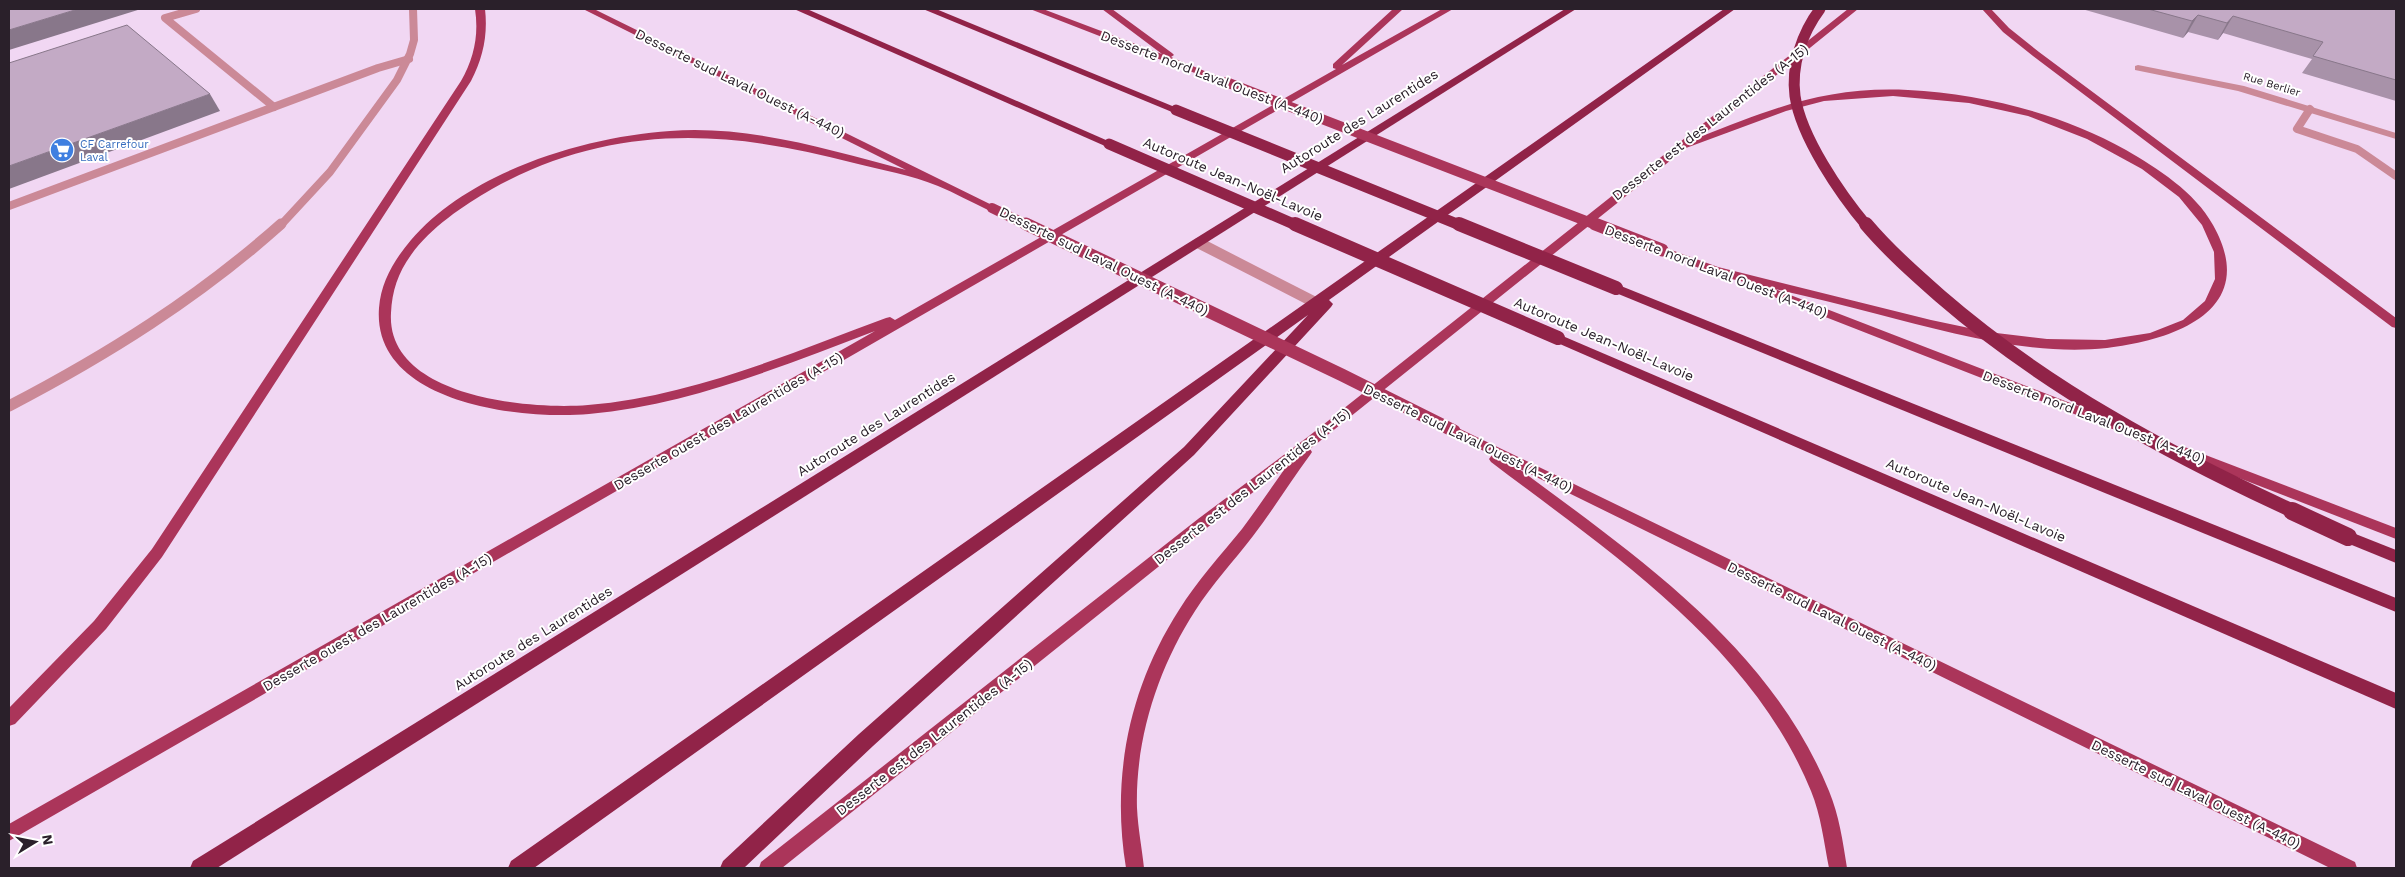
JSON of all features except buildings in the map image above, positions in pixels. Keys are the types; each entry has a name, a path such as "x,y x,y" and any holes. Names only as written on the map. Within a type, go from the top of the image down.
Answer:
{"highway":[{"name":"Autoroute Jean-Noël-Lavoie","path":"799,9 2396,702"},
{"path":"928,9 2396,605"},
{"name":"Autoroute des Laurentides","path":"200,868 1571,9"},
{"path":"518,868 1319,305 1347,282 1730,9"},
{"path":"1820,9 1804,34 1797,62 1795,91 1818,155 1835,184 1860,218 1888,249 1968,321 2018,358 2088,404 2192,463 2348,537 2396,557"},
{"path":"730,868 880,727 1188,451 1319,305"}],"main road":[{"path":"9,719 100,625 131,588 183,514 466,81 480,46 482,27 480,9"},
{"name":"Desserte sud Laval Ouest (A-440)","path":"587,9 992,208 1342,375 1454,432 2348,868"},
{"name":"Desserte nord Laval Ouest (A-440)","path":"1035,9 2396,534"},
{"path":"1107,9 1184,66"},
{"path":"1319,82 1398,9"},
{"name":"Desserte ouest des Laurentides (A-15)","path":"9,833 1448,9"},
{"name":"Desserte est des Laurentides (A-15)","path":"768,868 1203,523 1314,439 1852,9"},
{"path":"1986,9 2006,30 2036,54 2396,324"},
{"path":"1674,150 1788,107 1838,96 1882,93 1918,94 1997,106 2084,134 2130,157 2158,174 2186,197 2207,221 2218,241 2224,270 2213,303 2186,324 2162,334 2133,341 2102,344 2043,343 1978,334 1714,270"},
{"path":"928,306 683,395 629,406 570,411 513,409 463,398 442,389 423,379 396,354 387,338 383,322 384,304 396,270 406,254 432,226 466,200 502,179 545,161 596,146 622,140 674,134 746,136 815,150 939,182"},
{"path":"1135,868 1128,800 1130,775 1139,719 1155,672 1188,609 1314,439"},
{"path":"1472,440 1658,582 1687,607 1762,688 1785,722 1805,758 1820,793 1832,834 1838,868"}],"street":[{"name":"Rue Berlier","path":"2138,68 2221,83 2396,136"}],"lane":[{"path":"196,9 165,18 274,107"},
{"path":"9,406 94,360 156,322 205,288 299,208 330,173 396,82 408,59 415,36 414,9"},
{"path":"9,206 378,68 408,59"},
{"path":"2310,109 2297,129 2357,149 2396,176"},
{"path":"1199,243 1319,305"}],"place":[{"name":"CF Carrefour Laval","path":"62,150"}]}
